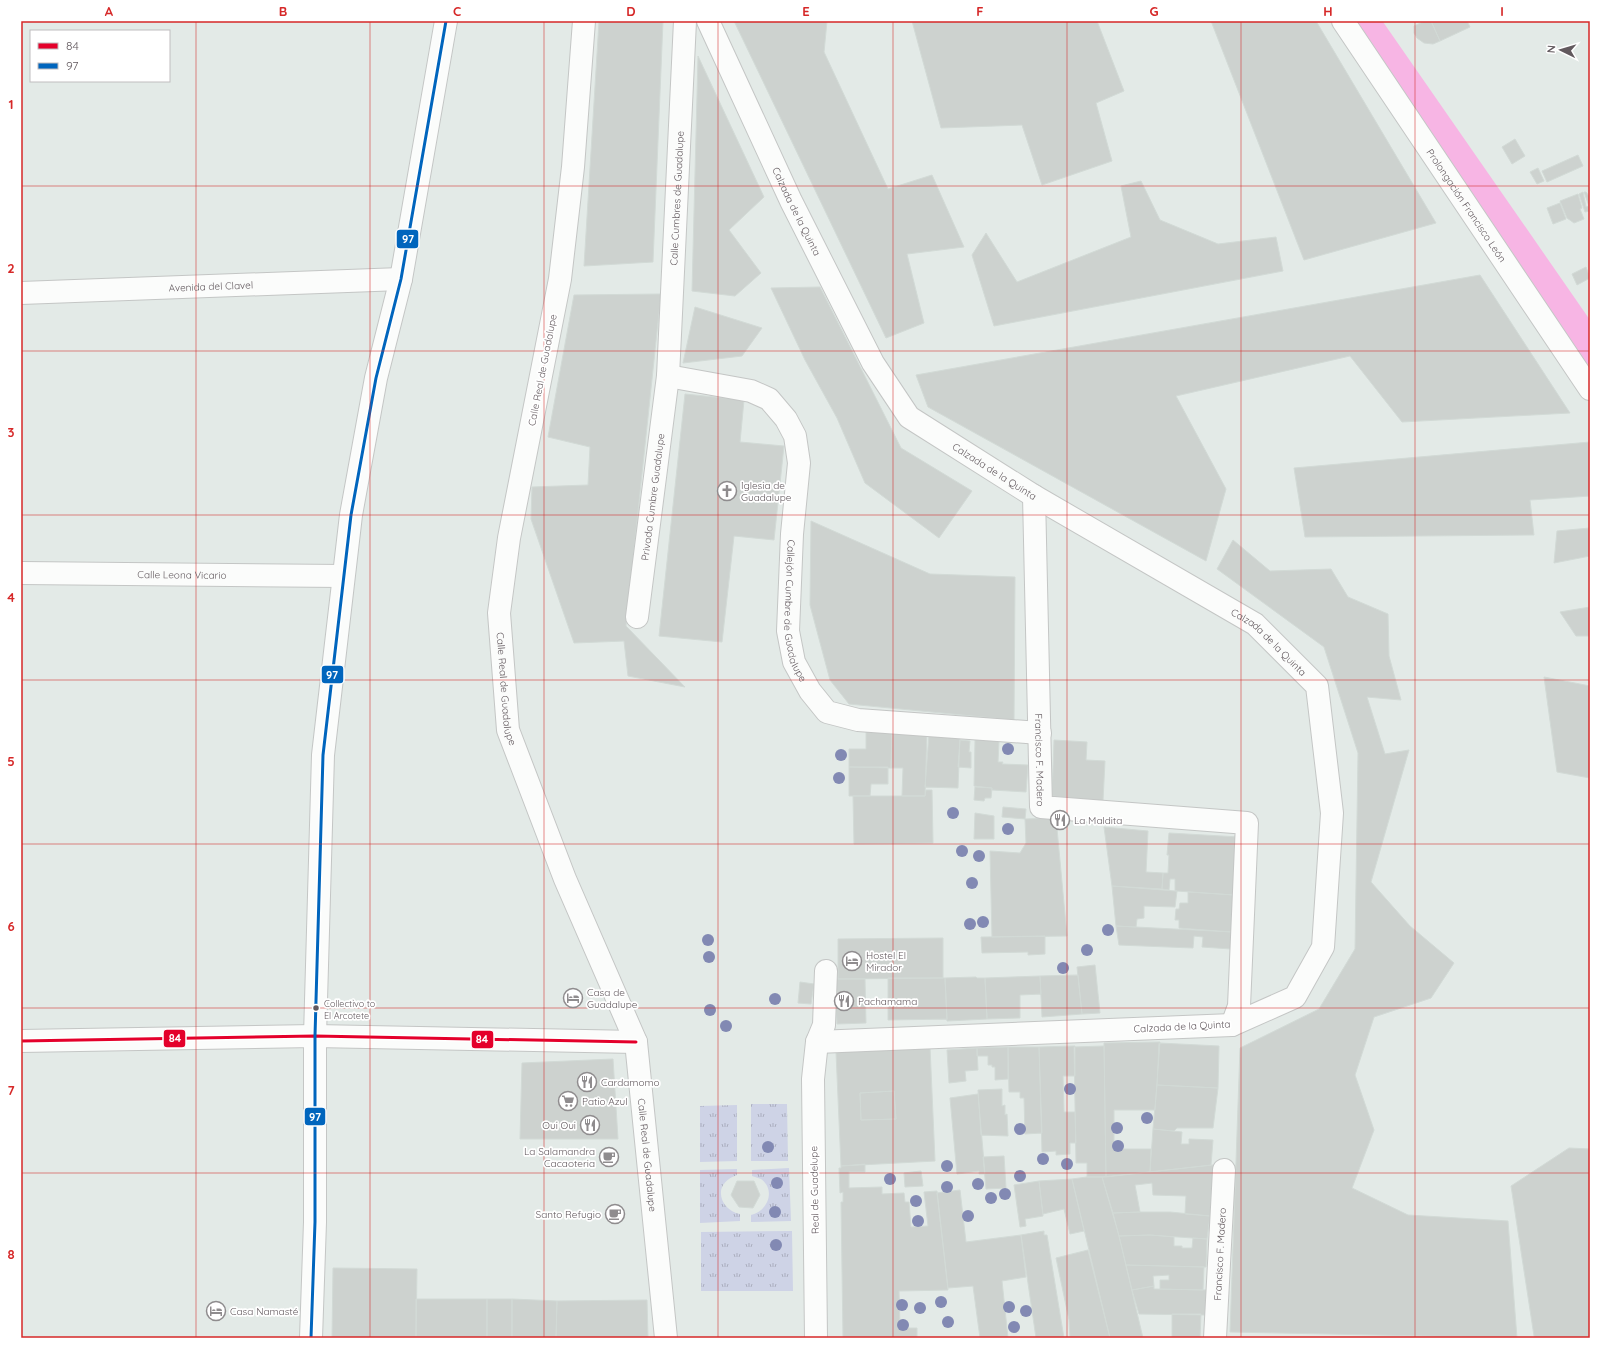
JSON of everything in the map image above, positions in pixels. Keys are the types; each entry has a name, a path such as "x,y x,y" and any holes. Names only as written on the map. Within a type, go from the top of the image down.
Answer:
{"street":[{"path":"311,1338 315,1222 315,1036 323,755 351,515 376,378 402,279 446,21"},
{"name":"Calle Real de Guadalupe","path":"584,21 573,167 560,279 509,538 499,613 508,730 565,879 636,1042 666,1338"},
{"name":"Calle Cumbres de Guadalupe","path":"668,376 685,21"},
{"name":"Calzada de la Quinta","path":"708,21 794,208 873,363 909,417 1034,496 1255,624 1317,686 1332,812 1323,947 1295,997 1232,1025 817,1042"},
{"name":"Prolongación Francisco León","path":"1343,21 1590,389"},
{"name":"Avenida del Clavel","path":"21,293 402,279"},
{"name":"Privada Cumbre Guadalupe","path":"637,617 668,376"},
{"name":"Callejón Cumbre de Guadalupe","path":"668,376 751,391 770,399 786,419 795,436 798,463 792,534 788,631 794,662 810,691 827,712 858,720 1040,733"},
{"name":"Francisco F. Madero","path":"1034,496 1041,807 1247,823 1239,1006 1232,1025"},
{"name":"Calle Leona Vicario","path":"21,573 343,576"},
{"name":"Real de Guadelupe","path":"816,1338 813,1079 817,1042 824,1025 826,972"},
{"path":"21,1041 315,1036 636,1042"},
{"name":"Francisco F. Madero","path":"1215,1338 1224,1170"}],"green space":[{"path":"751,1104 787,1104 788,1161 751,1161"},
{"path":"737,1105 737,1161 700,1162 700,1106"},
{"path":"789,1168 791,1221 751,1222 751,1215 757,1213 766,1205 769,1194 766,1184 761,1179 752,1176 752,1170"},
{"path":"737,1169 737,1175 730,1178 724,1184 721,1194 725,1205 734,1212 740,1214 740,1221 700,1223 700,1170"},
{"path":"792,1231 793,1291 701,1291 701,1232"}],"building":[{"path":"599,21 663,21 653,262 584,266"},
{"path":"734,21 827,21 824,52 888,189 932,175 964,247 907,254 924,323 886,338"},
{"path":"912,21 1097,21 1124,91 1096,103 1112,161 1042,185 1022,125 941,128"},
{"path":"1211,21 1316,21 1436,223 1304,260"},
{"path":"1425,21 1431,21 1440,41 1433,44 1424,43 1417,38 1414,33 1414,26"},
{"path":"1431,21 1467,21 1470,27 1440,41"},
{"path":"698,56 764,197 729,230 761,273 735,296 692,291"},
{"path":"1515,139 1525,156 1512,164 1502,147"},
{"path":"1578,155 1583,166 1547,182 1542,171"},
{"path":"1538,168 1544,181 1537,184 1530,172"},
{"path":"1141,181 1160,220 1218,244 1276,237 1283,271 994,326 972,255 986,233 1017,282 1131,237 1121,186"},
{"path":"1583,192 1586,207 1589,206 1584,192 1590,196 1590,211 1585,212 1579,194"},
{"path":"1578,194 1582,208 1580,209 1584,219 1574,223 1567,218 1560,201"},
{"path":"1560,203 1566,219 1553,224 1547,208"},
{"path":"1586,267 1590,278 1577,285 1572,274"},
{"path":"1480,275 1570,413 1402,422 1350,356 1176,396 1226,489 1206,561 928,407 916,375"},
{"path":"820,287 901,448 972,491 939,538 865,483 837,418 805,360 771,288"},
{"path":"661,294 626,626 685,687 628,676 624,641 574,643 531,519 532,487 588,485 590,447 548,437 574,295"},
{"path":"695,307 762,328 742,356 683,363"},
{"name":"Iglesia de Guadalupe","path":"685,394 744,400 740,442 784,446 774,540 734,536 722,642 659,636"},
{"path":"1590,442 1590,496 1530,500 1534,535 1305,537 1294,468"},
{"path":"811,521 930,574 1015,577 1014,720 849,704 830,680 810,605"},
{"path":"1590,528 1590,556 1554,563 1557,531"},
{"path":"1233,540 1270,571 1331,569 1348,597 1388,614 1389,656 1401,700 1367,697 1385,754 1409,750 1371,882 1410,926 1454,963 1431,998 1374,1017 1355,1075 1374,1130 1352,1188 1408,1215 1508,1221 1517,1338 1230,1332 1240,1048 1319,1009 1355,949 1358,753 1324,647 1217,569"},
{"path":"1590,607 1590,636 1576,636 1560,612"},
{"path":"1544,677 1590,686 1590,778 1557,772"},
{"path":"866,728 892,732 891,768 849,767 849,749 866,749"},
{"path":"892,732 927,733 925,796 902,796 903,768 891,768"},
{"path":"929,734 960,736 958,788 925,787"},
{"path":"960,740 970,741 969,752 971,752 971,768 958,767"},
{"path":"975,740 999,741 998,762 1003,762 1002,764 1028,765 1026,792 992,790 992,788 974,786"},
{"path":"1054,740 1087,742 1086,760 1105,761 1103,801 1052,796"},
{"path":"849,767 888,767 888,784 871,784 870,796 849,796"},
{"path":"975,787 992,788 991,798 985,798 984,801 974,800"},
{"path":"926,790 932,790 933,843 854,844 853,796 925,796"},
{"path":"1003,807 1026,809 1025,819 1002,817"},
{"path":"975,813 994,816 994,839 974,839"},
{"path":"1056,818 1067,936 992,937 990,851 1020,853 1026,843 1025,819"},
{"path":"1104,827 1148,831 1146,872 1163,873 1162,889 1112,886"},
{"path":"1169,833 1239,837 1234,895 1175,891 1175,879 1170,879 1169,890 1162,889 1163,873 1168,873 1169,855 1167,855"},
{"path":"1112,886 1177,891 1175,907 1144,906 1144,918 1137,919 1136,927 1116,926"},
{"path":"1188,892 1234,895 1232,932 1179,928 1179,920 1175,920 1176,909 1179,909 1180,903 1188,903"},
{"path":"1116,926 1232,932 1231,949 1202,947 1203,937 1194,936 1193,948 1119,945"},
{"path":"1045,936 1045,954 1028,955 1028,952 982,953 981,937"},
{"path":"943,938 943,978 838,979 838,939"},
{"path":"1095,965 1100,1013 1082,1014 1077,967"},
{"path":"1078,975 1082,1014 1042,1017 1040,976"},
{"path":"1040,976 1041,994 1020,995 1020,1018 987,1019 985,978"},
{"path":"888,978 945,978 947,1019 888,1020"},
{"path":"945,978 985,978 987,1019 947,1021"},
{"path":"865,979 866,1023 837,1024 835,980"},
{"path":"800,982 814,984 811,1004 798,1003"},
{"path":"1160,1042 1155,1110 1114,1110 1114,1149 1151,1149 1150,1172 1106,1177 1104,1043"},
{"path":"1159,1043 1219,1046 1218,1088 1157,1085"},
{"path":"1075,1046 1075,1076 1063,1076 1064,1112 1075,1112 1076,1143 1070,1143 1070,1154 1056,1155 1056,1151 1042,1152 1039,1047"},
{"path":"1104,1046 1106,1177 1087,1177 1087,1163 1076,1163 1074,1047"},
{"path":"930,1047 935,1161 841,1166 836,1052","holes":["894,1091 896,1119 861,1120 860,1093"]},
{"path":"1008,1047 1008,1079 995,1080 995,1067 988,1065 988,1056 977,1056 977,1048"},
{"path":"1008,1047 1039,1047 1042,1133 1025,1134 1024,1098 1020,1098 1020,1092 1009,1092"},
{"path":"977,1048 978,1070 965,1071 966,1081 949,1083 947,1050"},
{"name":"Patio Azul","path":"613,1059 618,1139 520,1139 522,1063"},
{"path":"1157,1085 1218,1088 1213,1128 1177,1128 1174,1131 1153,1129"},
{"path":"1002,1089 1002,1106 1005,1105 1005,1115 1007,1114 1008,1136 981,1135 978,1090"},
{"path":"894,1091 896,1119 861,1120 860,1093"},
{"path":"978,1094 985,1174 979,1174 979,1171 957,1174 950,1098"},
{"path":"1153,1129 1182,1132 1181,1144 1189,1144 1189,1139 1213,1140 1211,1165 1150,1172"},
{"path":"1569,1148 1590,1149 1590,1338 1537,1338 1534,1336 1511,1186"},
{"path":"1004,1156 1006,1188 986,1189 983,1157"},
{"path":"865,1164 865,1172 849,1172 849,1188 882,1187 882,1194 904,1193 905,1202 909,1202 911,1227 928,1226 924,1192 937,1191 948,1290 899,1291 900,1328 917,1328 917,1338 843,1338 841,1202 843,1202 843,1192 840,1193 839,1168 841,1168 841,1166"},
{"path":"1213,1165 1210,1216 1185,1214 1186,1196 1153,1195 1152,1183 1135,1185 1140,1212 1113,1213 1102,1177"},
{"path":"921,1171 923,1186 905,1187 904,1173"},
{"path":"1102,1177 1119,1236 1143,1338 1110,1338 1072,1179"},
{"path":"1072,1179 1084,1231 1070,1234 1064,1209 1043,1214 1039,1181"},
{"path":"737,1181 754,1181 760,1195 753,1208 739,1207 731,1195"},
{"path":"1039,1181 1043,1216 1025,1219 1026,1226 1020,1227 1014,1185"},
{"path":"960,1190 966,1242 1021,1235 1026,1277 1002,1281 1008,1338 980,1338 973,1286 948,1288 937,1193"},
{"path":"1170,1212 1210,1216 1207,1239 1150,1235 1119,1236 1113,1213"},
{"path":"1044,1231 1044,1235 1047,1235 1064,1338 1036,1338 1021,1235"},
{"path":"1150,1235 1174,1237 1174,1246 1182,1246 1182,1248 1192,1248 1193,1238 1207,1239 1206,1267 1126,1265 1119,1236"},
{"path":"1088,1250 1110,1338 1070,1338 1069,1320 1056,1258"},
{"path":"1126,1265 1204,1267 1203,1290 1160,1289 1160,1280 1169,1280 1169,1275 1153,1276 1154,1286 1132,1290"},
{"path":"333,1268 417,1269 416,1338 332,1338"},
{"path":"1154,1286 1154,1289 1206,1290 1205,1315 1139,1314 1132,1290"},
{"path":"416,1299 487,1299 487,1338 416,1338"},
{"path":"487,1299 512,1299 512,1338 487,1338"},
{"path":"512,1299 557,1301 556,1338 512,1338"},
{"path":"647,1300 648,1338 556,1338 557,1301"},
{"path":"1172,1314 1201,1314 1200,1338 1172,1338"}],"waterway":[{"path":"1363,21 1590,348"}],"transit line":[{"name":"97","path":"311,1338 315,1222 315,1036 323,755 351,515 376,378 401,279 446,21"},
{"name":"84","path":"21,1041 315,1036 636,1042"}],"place":[{"name":"Iglesia de Guadalupe","path":"727,491"},
{"name":"La Maldita","path":"1060,820"},
{"name":"Hostel El Mirador","path":"852,961"},
{"name":"Casa de Guadalupe","path":"573,998"},
{"name":"Pachamama","path":"844,1001"},
{"name":"Collectivo to El Arcotete","path":"316,1008"},
{"name":"Cardamomo","path":"587,1082"},
{"name":"Patio Azul","path":"568,1101"},
{"name":"Oui Oui","path":"590,1125"},
{"name":"La Salamandra Cacaoteria","path":"609,1157"},
{"name":"Santo Refugio","path":"615,1214"},
{"name":"Casa Namasté","path":"216,1311"}]}
